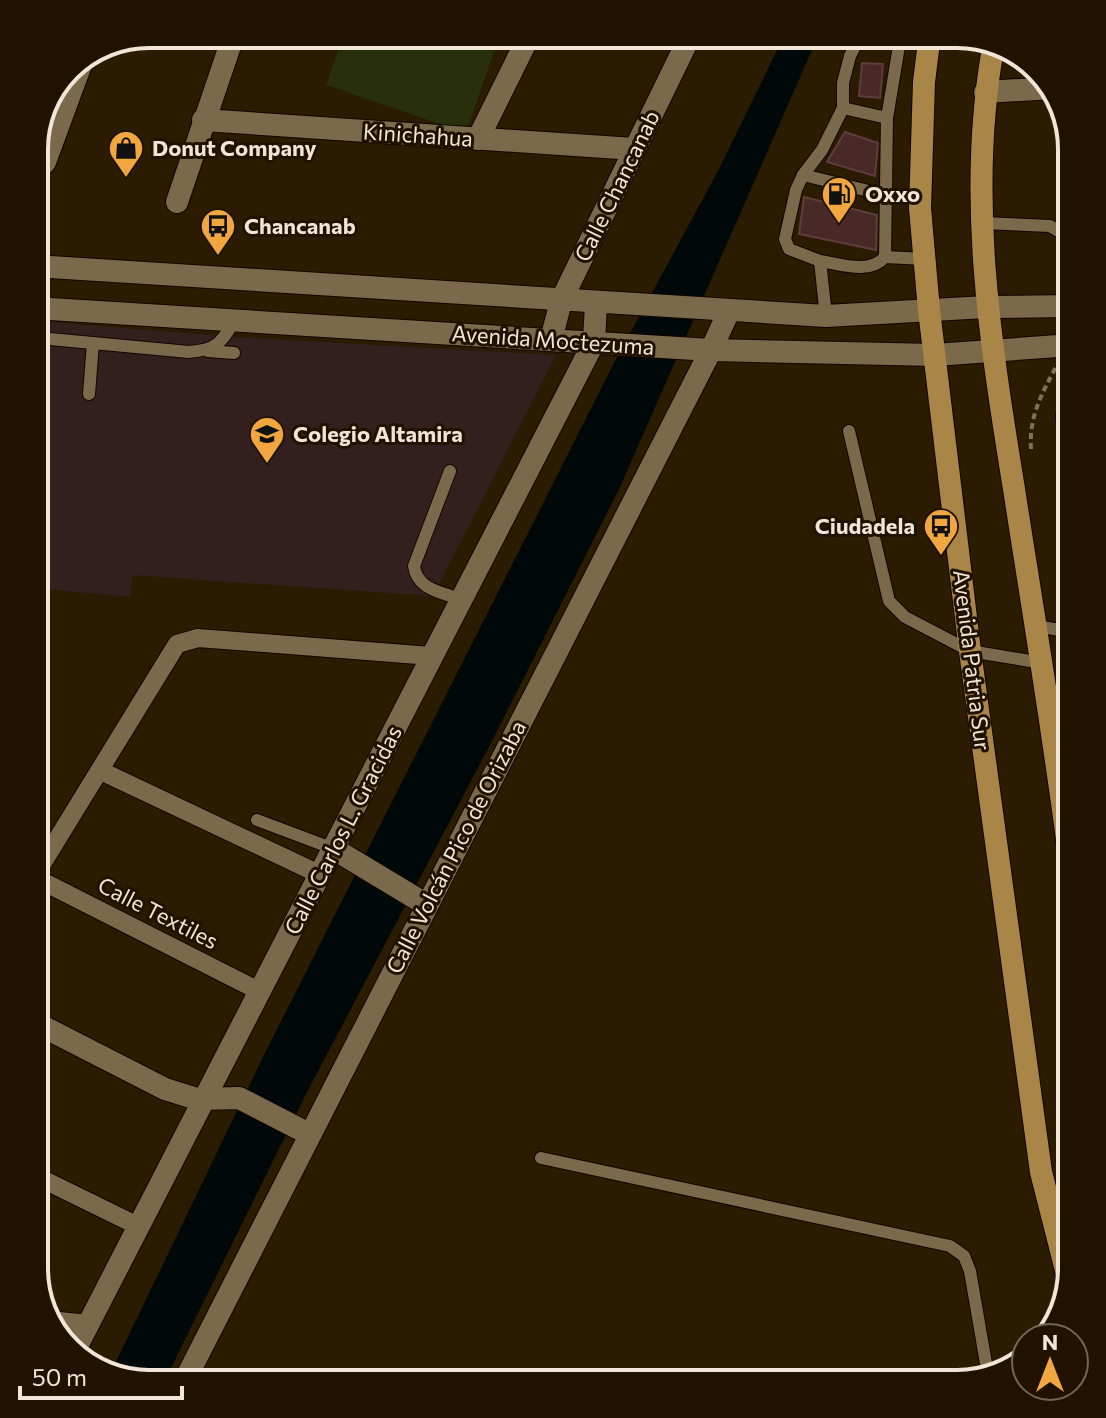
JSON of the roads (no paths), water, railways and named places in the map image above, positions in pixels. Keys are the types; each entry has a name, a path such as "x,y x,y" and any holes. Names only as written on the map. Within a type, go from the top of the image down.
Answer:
{"main road":[{"name":"Avenida Patria Sur","path":"928,48 920,199 929,310 970,651 1041,1172 1058,1240"},
{"path":"992,54 985,92 980,176 986,307 1058,773"},
{"path":"1050,1209 1058,1221"}],"street":[{"path":"177,202 229,48"},
{"path":"478,139 523,48"},
{"name":"Calle Chancanab","path":"551,340 561,301 684,48"},
{"path":"985,92 1038,89"},
{"path":"48,151 63,96"},
{"name":"Kinichahua","path":"203,120 634,149"},
{"name":"Avenida Moctezuma","path":"48,267 826,316 1058,306"},
{"name":"Calle Carlos L. Gracidas","path":"80,1341 321,875 344,855 431,656 594,342 596,303"},
{"name":"Avenida Moctezuma","path":"48,309 711,350 935,355 993,350 1058,352"},
{"name":"Calle Volcán Pico de Orizaba","path":"190,1370 302,1130 711,350 721,311"},
{"path":"48,855 177,644 198,638 431,656"},
{"path":"101,771 321,875"},
{"path":"344,855 420,901"},
{"name":"Calle Textiles","path":"48,884 261,992"},
{"path":"48,1029 165,1089 186,1097 239,1098 302,1130"},
{"path":"48,1182 140,1227"},
{"path":"63,1321 89,1324"}],"lane":[{"path":"854,48 843,83 843,108 822,150 796,190 785,239 789,249 820,261 868,267 885,257 925,259"},
{"path":"885,257 887,118 899,48"},
{"path":"893,80 924,82"},
{"path":"843,108 887,118"},
{"path":"803,175 885,195 920,199"},
{"path":"982,223 1050,226 1058,231"},
{"path":"820,261 826,316"},
{"path":"208,351 222,341 235,320"},
{"path":"48,338 189,352 234,353"},
{"path":"89,394 93,343"},
{"path":"849,431 889,601 905,617 970,651 1042,663"},
{"path":"450,471 414,566 415,577 423,586 462,600"},
{"path":"1036,626 1058,630"},
{"path":"257,820 344,855"},
{"path":"541,1158 950,1246 964,1256 970,1271 986,1366"}],"place":[{"name":"Donut Company","path":"126,179"},
{"name":"Oxxo","path":"839,225"},
{"name":"Chancanab","path":"218,257"},
{"name":"Colegio Altamira","path":"267,465"},
{"name":"Ciudadela","path":"941,557"}]}
